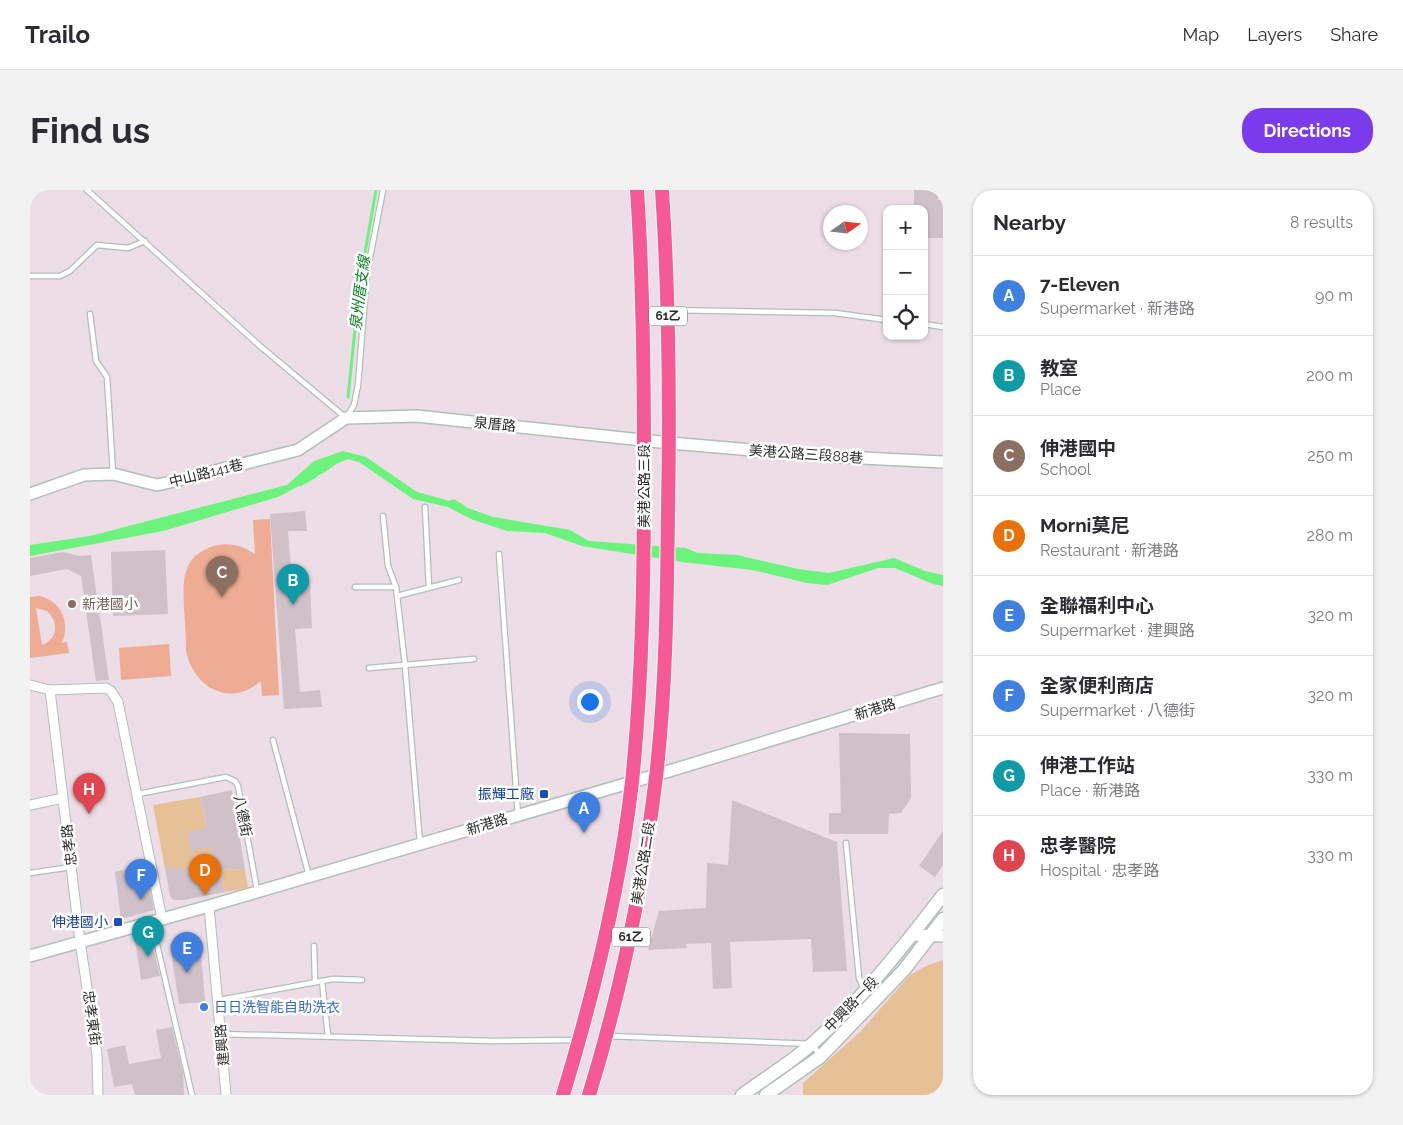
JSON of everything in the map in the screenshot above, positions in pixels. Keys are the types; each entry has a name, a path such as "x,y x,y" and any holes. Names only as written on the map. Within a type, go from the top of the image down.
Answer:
{"main road":[{"name":"美港公路三段","path":"632,782 644,551 644,361 637,190"},
{"name":"美港公路三段","path":"656,775 663,698 670,443 668,310 662,190"},
{"name":"美港公路二段","path":"589,1095 607,1036 631,938 646,852 656,775"},
{"name":"美港公路二段","path":"563,1095 580,1040 603,945 620,861 632,782"},
{"name":"中興路一段","path":"742,1095 813,1044 864,993 913,935 943,895"},
{"name":"中興路一段","path":"766,1095 820,1057 937,936 943,919"}],"street":[{"name":"泉厝路","path":"346,418 417,416 670,443"},
{"name":"中山路141巷","path":"30,494 84,475 113,474 157,486 298,450 346,418"},
{"name":"美港公路三段88巷","path":"670,443 822,456 943,462"},
{"path":"30,686 50,690 106,688 111,691 118,702 138,794 157,920"},
{"name":"新港路","path":"30,956 209,906 257,890 656,775 943,688"},
{"name":"忠孝路","path":"50,690 80,941"},
{"path":"30,806 63,798"},
{"name":"建興路","path":"209,906 219,1000 226,1095"},
{"path":"913,935 937,936"},
{"name":"忠孝東街","path":"80,941 97,1055 98,1095"}],"lane":[{"path":"87,190 260,346 346,418 354,405 358,385 368,273 383,190"},
{"path":"30,276 60,276 65,274 97,244 128,248 145,241"},
{"path":"668,310 835,313 883,319"},
{"path":"90,314 96,361 107,377 113,474"},
{"path":"928,325 943,327"},
{"path":"425,507 429,587"},
{"path":"383,516 388,566 396,587 405,665 420,844"},
{"path":"499,554 518,815"},
{"path":"397,596 459,580"},
{"path":"355,587 396,587"},
{"path":"369,668 474,660"},
{"path":"273,740 310,876"},
{"name":"八德街","path":"138,794 226,777 235,781 238,786 257,890"},
{"path":"846,843 859,978 864,993"},
{"path":"30,873 71,866"},
{"path":"157,920 192,1095"},
{"path":"314,946 316,982"},
{"path":"219,1000 333,979 362,980"},
{"path":"322,981 328,1036"},
{"path":"221,1034 494,1041 580,1040"},
{"path":"607,1036 813,1044 820,1057"}],"shaded area":[{"path":"343,451 366,457 417,492 493,517 570,530 589,541 685,548 698,553 737,555 798,569 829,573 894,558 925,571 943,575 943,586 933,584 895,568 878,568 827,585 807,583 752,570 682,562 582,546 545,533 507,531 471,519 448,507 413,499 359,462 348,459 278,497 163,531 30,556 30,545 90,536 287,485 314,461"},
{"path":"270,519 279,695 262,696 261,681 249,689 237,693 215,690 205,684 197,675 190,664 186,651 184,580 186,572 194,558 201,552 217,545 234,545 245,548 255,554 253,520"},
{"path":"40,596 54,603 59,608 65,621 62,643 67,642 69,653 30,658 30,597","holes":["36,608 47,611 54,620 55,630 51,639 42,645"]},
{"path":"169,644 171,676 121,680 119,648"},
{"path":"200,797 216,869 165,869 153,805"},
{"path":"220,869 245,870 248,888 225,892"},
{"path":"943,960 943,1095 803,1095 803,1083 860,1032 910,975 928,965"}],"building":[{"path":"914,190 939,190 938,200 943,200 943,238 928,238 928,205 914,205"},
{"path":"305,511 307,531 288,531 292,583 310,582 312,628 295,629 300,692 320,690 322,707 284,709 270,514"},
{"path":"165,550 168,614 113,616 111,552"},
{"path":"63,552 79,556 91,555 109,680 96,681 81,576 67,569 30,576 30,558"},
{"path":"839,733 910,734 911,798 901,813 889,814 888,834 829,834 829,813 841,813"},
{"path":"232,790 245,870 220,869 225,892 184,900 173,900 170,896 165,868 216,869 211,847 191,851 187,832 207,828 200,797"},
{"path":"732,800 837,842 847,971 813,972 811,939 730,942 732,988 713,989 711,943 686,944 687,948 648,950 659,911 706,908 707,863 728,865"},
{"path":"943,831 943,865 935,877 919,866"},
{"path":"145,865 154,910 121,919 115,872"},
{"path":"150,934 160,976 141,980 135,939"},
{"path":"200,941 205,1002 179,1004 170,944"},
{"path":"172,1027 183,1073 184,1095 135,1095 132,1084 114,1087 107,1049 125,1045 129,1064 161,1058 156,1030"}],"waterway":[{"name":"泉州厝支線","path":"348,397 360,281 376,190"},
{"path":"300,485 316,476"},
{"path":"449,502 454,501 464,507"}],"place":[{"name":"伸港國中","path":"222,597"},
{"name":"新港國小","path":"72,604"},
{"name":"教室","path":"293,605"},
{"name":"振輝工廠","path":"544,794"},
{"name":"忠孝醫院","path":"89,814"},
{"name":"7-Eleven","path":"584,833"},
{"name":"Morni莫尼","path":"205,895"},
{"name":"全家便利商店","path":"141,900"},
{"name":"伸港國小","path":"118,922"},
{"name":"伸港工作站","path":"148,957"},
{"name":"全聯福利中心","path":"187,973"},
{"name":"日日洗智能自助洗衣","path":"204,1007"}]}
